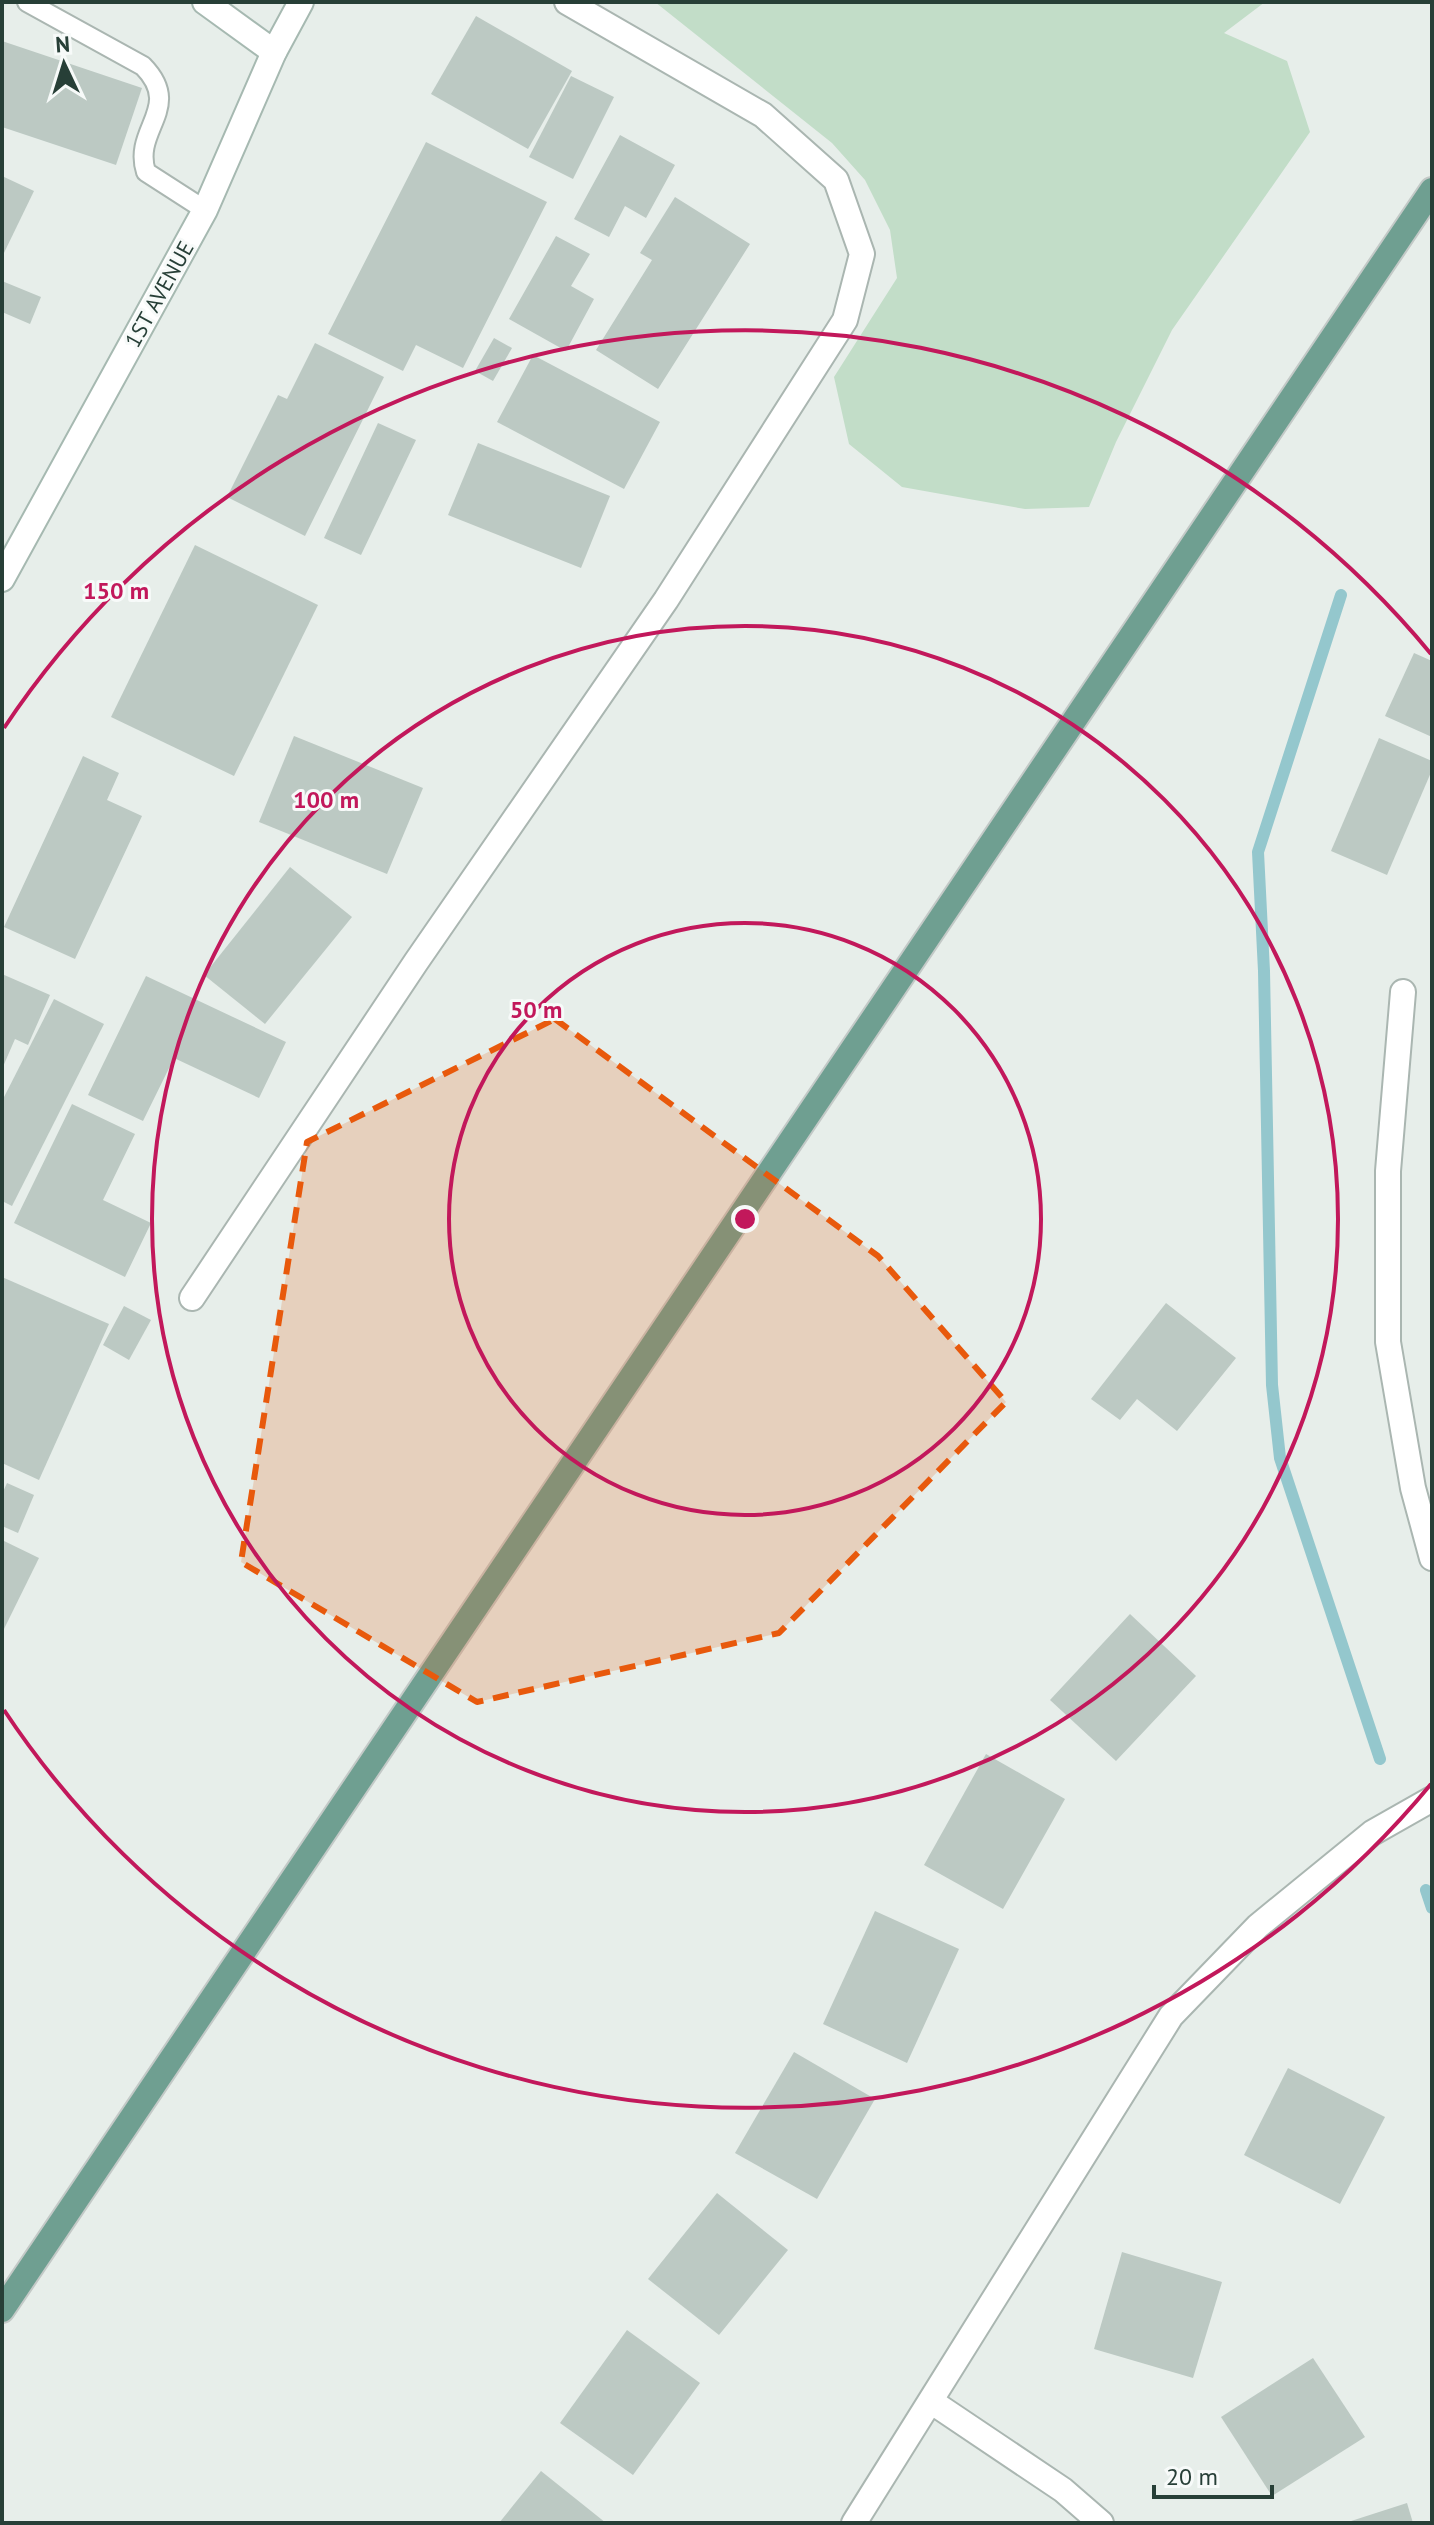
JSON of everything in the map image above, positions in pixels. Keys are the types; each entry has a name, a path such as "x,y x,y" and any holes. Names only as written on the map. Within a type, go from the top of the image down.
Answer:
{"main road":[{"path":"2,2310 1432,190"}],"street":[{"path":"205,2 274,52"},
{"name":"1ST AVENUE","path":"2,579 205,210 274,52 301,2"},
{"path":"192,1298 416,962 666,600 845,320 862,254 836,180 763,115 567,2"},
{"path":"1403,992 1388,1171 1388,1342 1413,1488 1432,1558"},
{"path":"854,2523 1171,2016 1258,1926 1372,1833 1432,1799"},
{"path":"932,2402 1063,2490 1101,2523"}],"lane":[{"path":"27,2 143,66 157,80 161,96 143,151 146,172 205,210"}],"highlighted area":[{"path":"555,1019 878,1256 1006,1402 779,1633 477,1702 241,1562 307,1142"}],"green space":[{"path":"655,2 1265,2 1224,33 1287,61 1310,132 1172,330 1116,442 1089,507 1025,509 902,487 849,444 834,377 897,278 890,230 865,180 832,143"}],"building":[{"path":"476,16 572,71 528,149 431,94"},
{"path":"2,41 142,88 116,165 2,127"},
{"path":"571,76 614,97 573,179 529,157"},
{"path":"620,135 675,165 646,218 625,206 609,237 574,219"},
{"path":"426,142 547,202 463,368 416,345 403,371 328,334"},
{"path":"2,176 34,191 2,257"},
{"path":"675,197 750,244 658,389 596,350 652,260 640,253"},
{"path":"556,236 590,254 571,286 594,299 566,351 509,319"},
{"path":"2,281 41,297 30,324 2,312"},
{"path":"494,338 512,348 493,381 475,371"},
{"path":"315,343 384,377 305,536 227,497 278,395 287,399"},
{"path":"533,355 660,422 624,489 497,422"},
{"path":"378,423 416,440 361,555 324,538"},
{"path":"478,443 610,496 581,568 448,515"},
{"path":"195,545 318,605 234,776 111,717"},
{"path":"1414,653 1432,661 1432,737 1385,716"},
{"path":"294,736 423,788 387,874 259,822"},
{"path":"1379,738 1432,761 1432,770 1387,875 1331,851"},
{"path":"83,756 119,773 107,800 142,816 75,959 4,927"},
{"path":"290,867 352,917 265,1024 204,975"},
{"path":"2,974 50,995 28,1045 15,1039 2,1069"},
{"path":"146,976 286,1042 259,1098 174,1058 143,1121 88,1095"},
{"path":"54,999 104,1024 12,1206 2,1201 2,1101"},
{"path":"72,1104 135,1134 103,1200 151,1223 125,1277 14,1223"},
{"path":"2,1277 109,1324 39,1480 2,1463"},
{"path":"1166,1303 1236,1358 1177,1431 1137,1399 1120,1420 1091,1399"},
{"path":"124,1306 151,1320 129,1360 103,1345"},
{"path":"7,1483 34,1495 18,1533 2,1526 2,1494"},
{"path":"2,1540 39,1558 2,1633"},
{"path":"1130,1614 1196,1676 1116,1761 1050,1700"},
{"path":"986,1754 1065,1799 1003,1909 924,1865"},
{"path":"875,1911 959,1949 907,2063 823,2024"},
{"path":"794,2052 875,2099 817,2199 735,2153"},
{"path":"1288,2068 1385,2117 1340,2204 1244,2155"},
{"path":"717,2193 788,2250 719,2335 648,2279"},
{"path":"1122,2252 1222,2282 1193,2378 1094,2349"},
{"path":"627,2330 700,2383 633,2475 560,2423"},
{"path":"1313,2358 1365,2437 1272,2496 1221,2417"},
{"path":"541,2471 606,2523 499,2523"},
{"path":"1407,2503 1413,2523 1348,2523 1348,2522"}],"waterway":[{"path":"1341,595 1258,852 1264,971 1272,1385 1280,1458 1380,1759"},
{"path":"1426,1890 1432,1908"}]}
